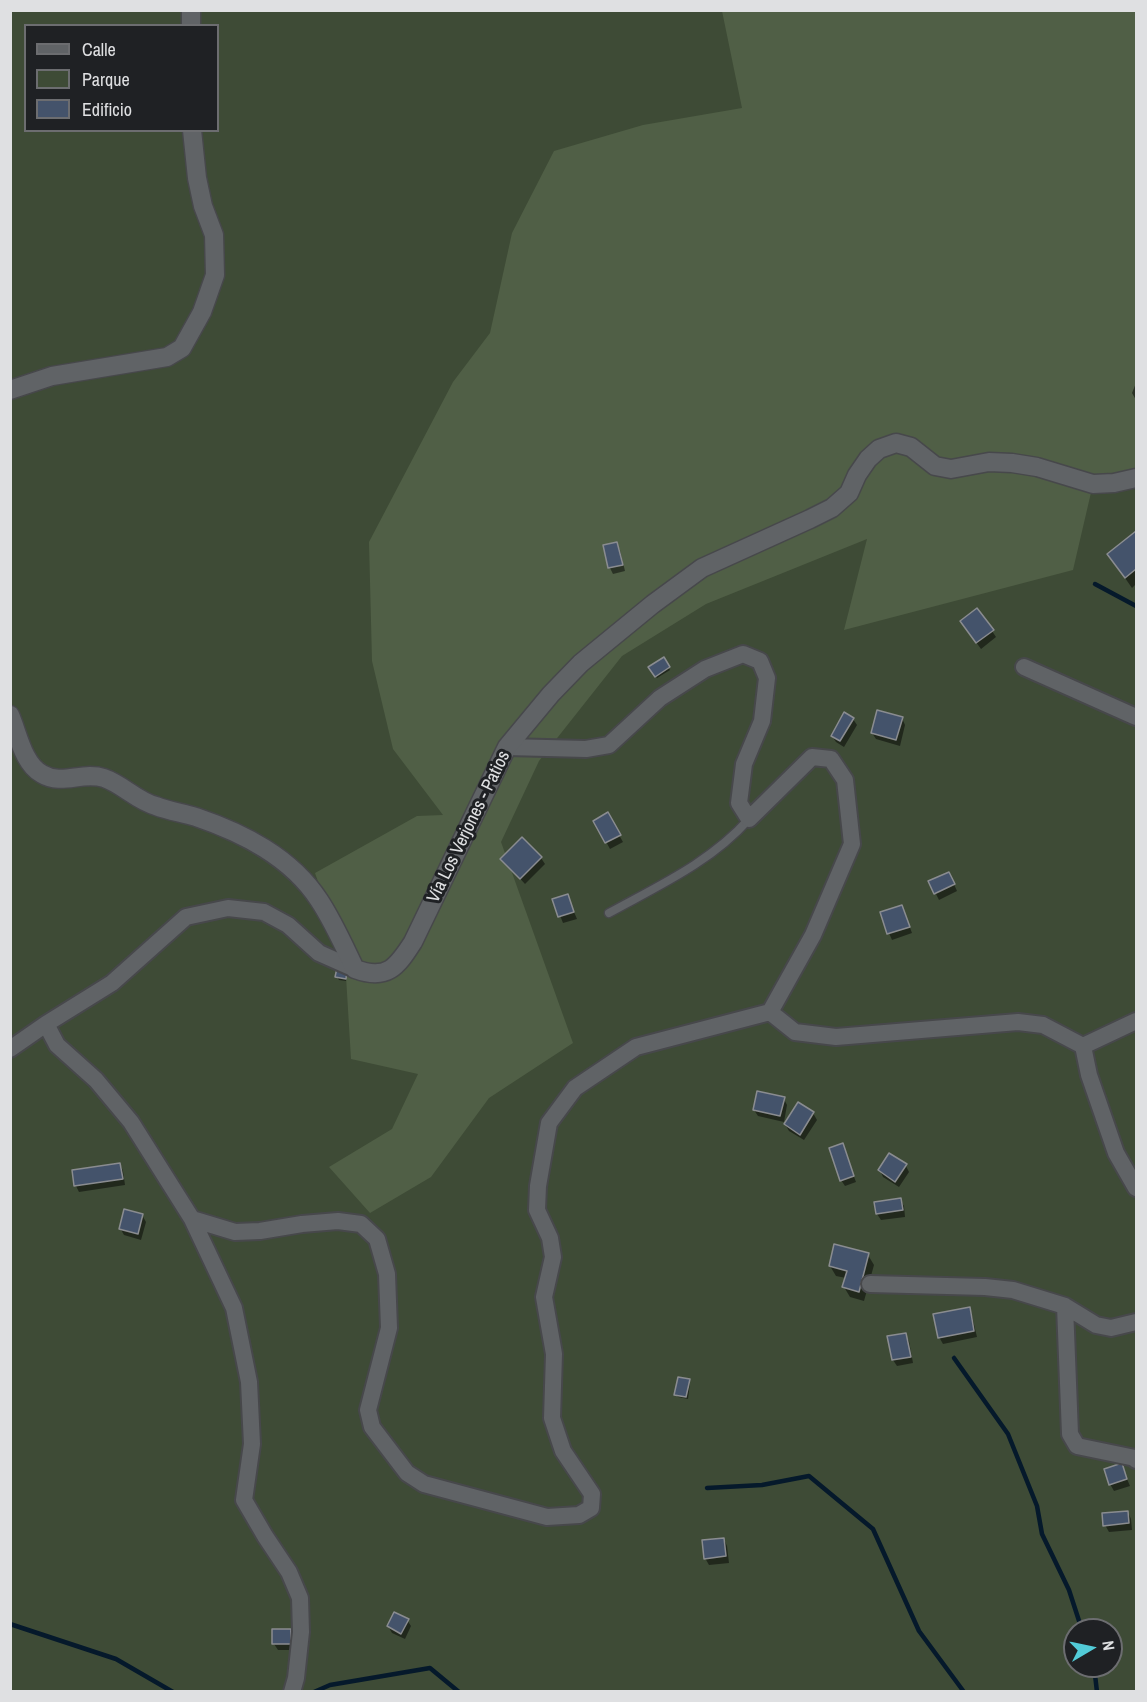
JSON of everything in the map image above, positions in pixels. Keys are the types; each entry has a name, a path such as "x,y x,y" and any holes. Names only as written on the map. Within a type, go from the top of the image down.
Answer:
{"street":[{"path":"10,390 52,376 167,357 182,348 202,312 215,275 214,235 203,206 197,178 192,132"},
{"name":"Vía Los Verjones - Patios","path":"355,969 366,973 386,972 398,965 413,942 507,747 551,694 581,663 653,604 702,568 832,508 849,492 868,459 879,449 896,443 911,447 935,466 951,469 988,462 1012,463 1093,484 1114,483 1137,478"},
{"path":"192,1219 235,1232 338,1221 361,1224 377,1239 387,1274 389,1328 368,1410 372,1427 407,1473 424,1484 547,1517 579,1515 591,1508 592,1494 563,1451 552,1418 554,1354 544,1297 553,1257 550,1238 537,1210 538,1186 549,1123 575,1088 636,1047 770,1012 813,935 852,844 845,780 831,759 812,757 749,819 740,803 744,764 762,721 767,678 760,661 743,654 705,669 660,698 609,745 586,749 507,747"},
{"path":"1024,667 1137,717"},
{"path":"10,715 29,762 40,774 54,779 67,780 81,776 95,776 109,780 153,806 228,829 262,846 289,865 320,900 355,969"},
{"path":"10,1049 112,983 186,917 228,908 264,912 288,925 319,953 355,969"},
{"path":"770,1012 795,1032 836,1037 1018,1022 1043,1025 1083,1046"},
{"path":"1083,1046 1137,1021"},
{"path":"46,1024 57,1045 96,1080 131,1122 192,1219 234,1308 249,1382 252,1444 244,1500 290,1572 300,1598 301,1632 296,1678 292,1692"},
{"path":"1083,1046 1089,1075 1116,1153 1137,1188"},
{"path":"870,1284 1004,1289 1065,1306 1096,1325 1111,1328 1137,1322"},
{"path":"1065,1306 1070,1434 1077,1446 1137,1460"}],"lane":[{"path":"609,913 689,869 733,837 749,819"}],"green space":[{"path":"11,11 1136,11 1136,1691 11,1691"},
{"path":"722,11 1136,11 1136,478 1093,484 1073,570 844,630 867,539 706,604 622,656 539,761 501,842 573,1043 489,1098 431,1177 370,1213 329,1167 392,1129 418,1074 351,1059 345,960 315,873 417,816 443,815 393,749 372,661 369,542 453,382 490,333 512,233 554,151 643,125 742,108"}],"building":[{"path":"1136,531 1136,569 1125,578 1107,554"},
{"path":"617,542 623,565 608,568 603,545"},
{"path":"977,608 994,630 976,643 960,621"},
{"path":"664,657 670,667 655,677 648,667"},
{"path":"877,710 903,717 896,740 871,733"},
{"path":"844,712 854,718 840,741 831,736"},
{"path":"608,812 621,835 605,843 593,821"},
{"path":"522,837 542,857 520,879 500,859"},
{"path":"949,872 955,884 934,894 928,881"},
{"path":"568,894 574,912 558,917 552,899"},
{"path":"902,905 910,927 887,934 880,912"},
{"path":"337,968 347,970 346,979 335,977"},
{"path":"757,1091 785,1097 780,1116 753,1110"},
{"path":"798,1102 814,1112 800,1135 784,1124"},
{"path":"843,1143 854,1176 840,1181 829,1148"},
{"path":"889,1153 907,1164 895,1182 878,1170"},
{"path":"120,1163 123,1179 74,1186 72,1170"},
{"path":"901,1198 903,1210 876,1214 874,1202"},
{"path":"124,1209 143,1214 138,1234 119,1229"},
{"path":"834,1244 869,1253 859,1292 842,1287 847,1271 829,1266"},
{"path":"970,1307 974,1331 938,1338 933,1314"},
{"path":"906,1333 911,1357 892,1360 887,1336"},
{"path":"678,1377 690,1379 686,1397 674,1395"},
{"path":"1122,1463 1127,1479 1109,1485 1104,1469"},
{"path":"1128,1511 1129,1523 1103,1526 1102,1513"},
{"path":"724,1538 726,1556 704,1559 702,1540"},
{"path":"394,1612 409,1619 401,1634 387,1626"},
{"path":"272,1629 291,1629 291,1644 272,1644"}],"waterway":[{"path":"1095,584 1136,606"},
{"path":"954,1358 1008,1434 1037,1506 1042,1534 1069,1590 1078,1618"},
{"path":"707,1488 762,1485 809,1476 873,1529 919,1631 964,1692"},
{"path":"10,1624 116,1659 173,1692"},
{"path":"314,1692 330,1685 430,1668 459,1692"},
{"path":"1095,1678 1097,1692"}]}
